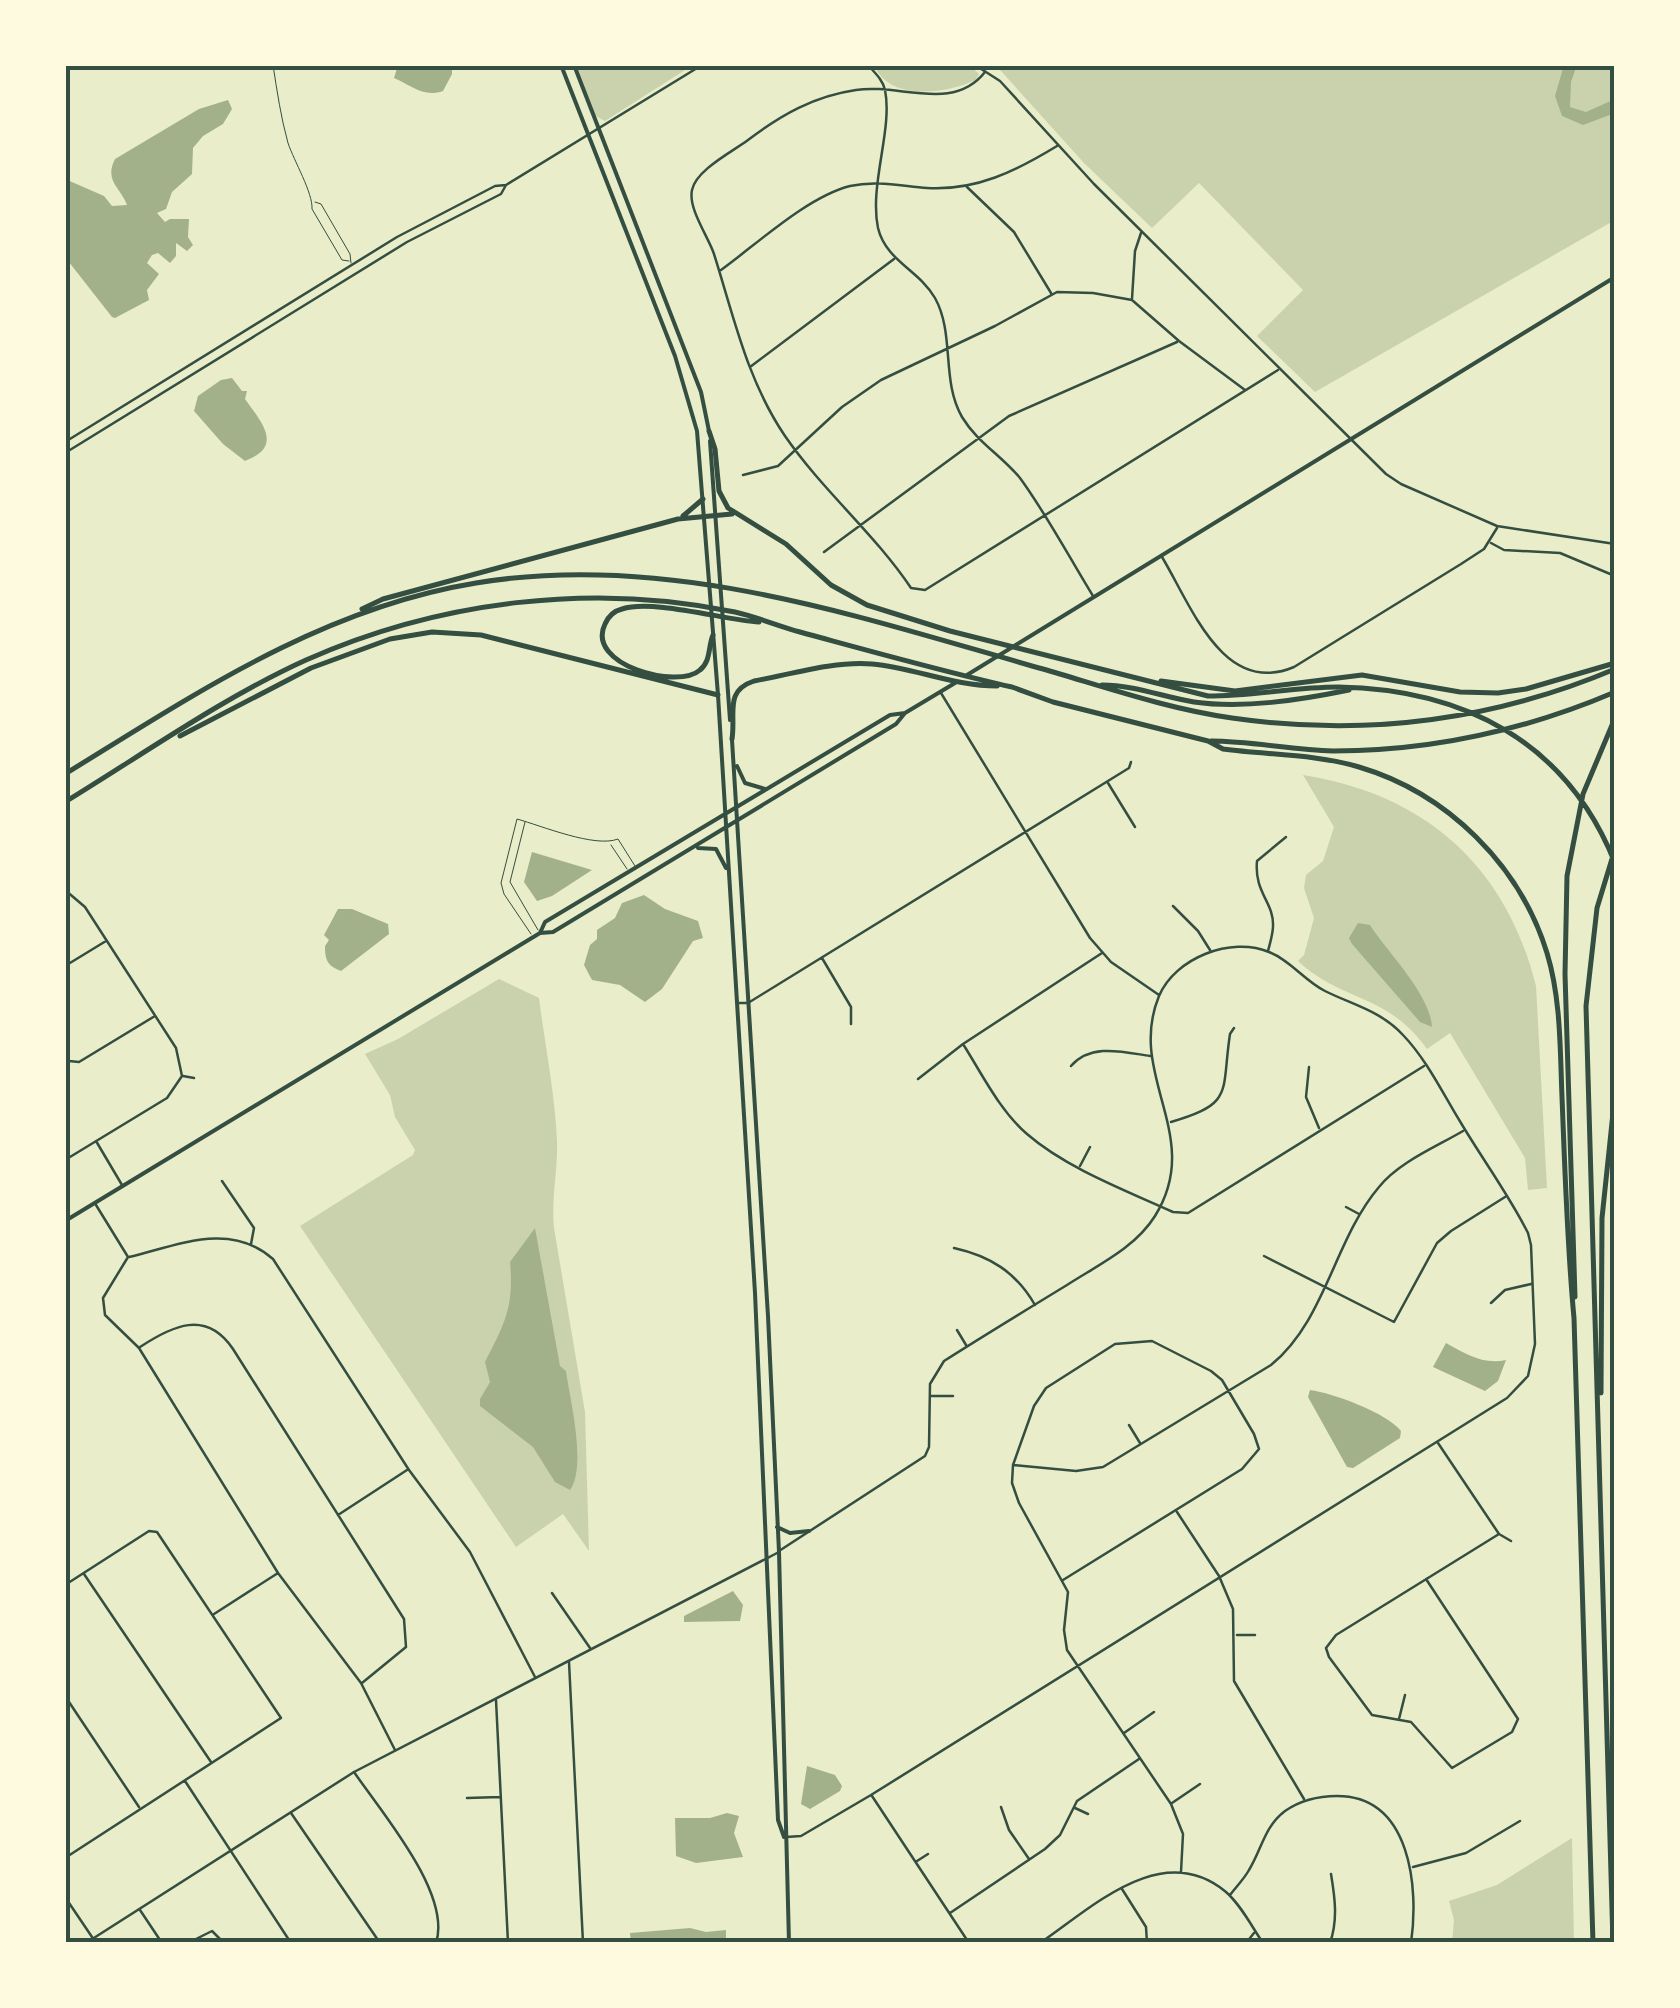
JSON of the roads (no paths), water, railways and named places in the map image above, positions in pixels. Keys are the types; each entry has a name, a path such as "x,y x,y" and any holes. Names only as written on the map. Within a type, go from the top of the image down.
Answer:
{"highway":[{"path":"709,430 719,492 736,515 786,544 840,591 867,605 1046,656 1208,696 1386,689 1468,710 1510,732 1574,787 1604,835 1615,863"},
{"path":"678,519 704,498"},
{"path":"65,774 235,671 383,599 678,519 736,515"},
{"path":"341,619 477,582 592,574 688,580 736,589 1231,718 1320,727 1440,720 1503,708 1544,697 1615,666"},
{"path":"65,802 271,678 382,632 502,604 634,599 767,623 1223,748 1334,760 1394,780 1466,826 1509,875 1547,952 1557,1004 1574,1318"},
{"path":"689,608 622,609 604,626 604,647 615,661 673,678 687,678 705,666 713,635"},
{"path":"142,756 311,668 390,639 432,632 481,635 718,695"},
{"path":"732,739 735,694 747,683 857,664 907,670 976,686 1009,687"},
{"path":"1132,677 1235,690 1362,676 1460,692 1498,694 1615,666"},
{"path":"1096,685 1122,685 1212,703 1256,702 1356,689"},
{"path":"1208,742 1332,750 1444,742 1540,720 1615,692"},
{"path":"1593,1943 1564,956 1566,876 1583,794 1614,719"},
{"path":"1600,1420 1593,1312 1586,1006 1596,908 1615,849"},
{"path":"1613,1943 1600,1420 1602,1218 1615,1094"}],"main road":[{"path":"561,65 688,393 697,431 718,695 755,1305 778,1820 784,1836"},
{"path":"574,65 701,392 709,430 739,822 779,1552 789,1943"},
{"path":"65,1221 533,937 553,932 739,822 896,724 905,713 1615,278"},
{"path":"718,695 727,670"},
{"path":"540,933 546,922 765,789 890,715 905,713"},
{"path":"734,758 745,783 765,789"},
{"path":"692,849 716,849 728,872"},
{"path":"777,1527 790,1534 809,1532"}],"street":[{"path":"65,442 350,263 496,186 506,185 702,65"},
{"path":"868,65 884,89 877,183 879,231 894,259 917,276 942,315 957,404 978,438 1016,474 1094,597"},
{"path":"975,65 1006,87 1057,146 1386,474 1497,526 1615,544"},
{"path":"986,71 976,83 952,93 931,95 884,89 842,92 795,108 702,175 692,188 693,205 720,272 748,368 770,412 796,452 879,544 911,588 919,591 1278,370"},
{"path":"720,272 820,199 842,188 877,183 968,187 1015,170 1057,146"},
{"path":"65,453 396,248 500,194 506,185"},
{"path":"968,187 1014,232 1052,294"},
{"path":"1132,300 1135,251 1142,232"},
{"path":"748,368 894,259"},
{"path":"742,475 778,466 828,419 898,370 1052,294 1079,292 1132,300 1179,341 1247,390"},
{"path":"824,552 978,438 1040,400 1179,341"},
{"path":"1161,556 1221,654 1256,674 1274,674 1294,668 1461,564 1490,542 1497,526"},
{"path":"1490,542 1504,550 1560,552 1615,576"},
{"path":"940,692 1080,924 1102,953 1160,996"},
{"path":"737,1003 748,1003 1129,768 1131,762"},
{"path":"1107,781 1134,827"},
{"path":"1268,952 1274,924 1258,889 1257,861 1286,837"},
{"path":"65,885 107,940 179,1053 182,1076 167,1098 65,1160"},
{"path":"1173,906 1198,931 1210,952"},
{"path":"65,966 107,940"},
{"path":"86,1943 354,1772 766,1560 925,1456 930,1384 944,1360 1133,1242 1160,1206 1173,1166 1170,1122 1153,1075 1152,1023 1160,996 1180,969 1210,952 1247,948 1268,952 1320,988 1390,1021 1425,1065 1528,1233 1534,1344 1528,1376 1507,1398 1438,1442 871,1794 800,1836 784,1836"},
{"path":"918,1079 963,1044 1102,953"},
{"path":"821,957 851,1008 851,1024"},
{"path":"70,1061 79,1062 156,1016"},
{"path":"1170,1122 1206,1112 1217,1102 1224,1089 1234,1028"},
{"path":"963,1044 1023,1131 1079,1168 1160,1206 1188,1213 1425,1065"},
{"path":"1071,1066 1078,1058 1100,1051 1152,1056"},
{"path":"1309,1068 1306,1096 1319,1129"},
{"path":"182,1076 194,1078"},
{"path":"1013,1465 1100,1468 1288,1351 1360,1214 1387,1179 1465,1129"},
{"path":"96,1142 123,1186"},
{"path":"1079,1168 1090,1147"},
{"path":"222,1181 254,1228 252,1244"},
{"path":"1264,1256 1394,1322 1437,1244 1506,1196"},
{"path":"95,1203 128,1257"},
{"path":"1346,1207 1360,1214"},
{"path":"395,1750 361,1683 278,1573 139,1348 106,1315 103,1298 128,1257 220,1236 252,1244 268,1254 283,1271 408,1470 470,1552 536,1678"},
{"path":"954,1248 984,1256 1001,1266 1036,1304"},
{"path":"1491,1303 1505,1290 1532,1284"},
{"path":"139,1348 176,1326 206,1327 228,1342 401,1614 407,1640 400,1655 361,1683"},
{"path":"957,1330 967,1347"},
{"path":"1064,1580 1242,1469 1259,1450 1229,1390 1211,1371 1152,1342 1120,1342 1046,1388 1034,1406 1013,1465 1012,1483 1019,1503 1064,1580 1069,1601 1064,1640 1076,1664 1171,1804 1183,1834 1181,1872"},
{"path":"930,1396 954,1396"},
{"path":"1130,1425 1141,1444"},
{"path":"1438,1442 1499,1534 1511,1541"},
{"path":"338,1514 408,1470"},
{"path":"1176,1510 1219,1576 1234,1614 1234,1681 1305,1800"},
{"path":"65,1585 154,1531 280,1719 65,1858"},
{"path":"1426,1579 1518,1718 1512,1732 1452,1768 1411,1722 1380,1719 1366,1709 1328,1657 1326,1648 1336,1635 1426,1579 1499,1534"},
{"path":"213,1615 278,1573"},
{"path":"84,1574 212,1764"},
{"path":"552,1593 590,1649"},
{"path":"1235,1635 1255,1635"},
{"path":"569,1660 582,1943"},
{"path":"1398,1721 1405,1695"},
{"path":"65,1696 140,1808"},
{"path":"496,1698 508,1943"},
{"path":"1123,1734 1154,1712"},
{"path":"950,1913 1060,1836 1077,1800 1140,1759"},
{"path":"354,1772 430,1887 440,1917 436,1943"},
{"path":"185,1781 291,1943"},
{"path":"1171,1804 1200,1784"},
{"path":"871,1794 968,1943"},
{"path":"467,1798 502,1797"},
{"path":"1230,1895 1251,1868 1268,1828 1287,1810 1305,1800 1352,1797 1381,1813 1398,1831 1412,1868 1411,1943"},
{"path":"1001,1807 1009,1830 1030,1860"},
{"path":"1074,1808 1088,1814"},
{"path":"292,1813 380,1943"},
{"path":"1412,1868 1466,1853 1520,1821"},
{"path":"916,1862 928,1854"},
{"path":"1040,1943 1121,1888 1156,1872 1181,1872 1212,1882 1230,1895 1263,1943"},
{"path":"1330,1943 1336,1904 1331,1874"},
{"path":"1121,1888 1146,1927 1146,1943"},
{"path":"65,1897 93,1938"},
{"path":"139,1909 162,1943"},
{"path":"188,1943 212,1931 224,1943"},
{"path":"1246,1943 1255,1931"}],"lane":[{"path":"273,65 286,137 312,200 312,210 342,260 350,263 350,254 320,204 312,200"},
{"path":"533,937 504,894 501,883 516,819 610,842 618,839 636,868"},
{"path":"525,821 510,882 540,933"},
{"path":"610,842 629,872"}]}
